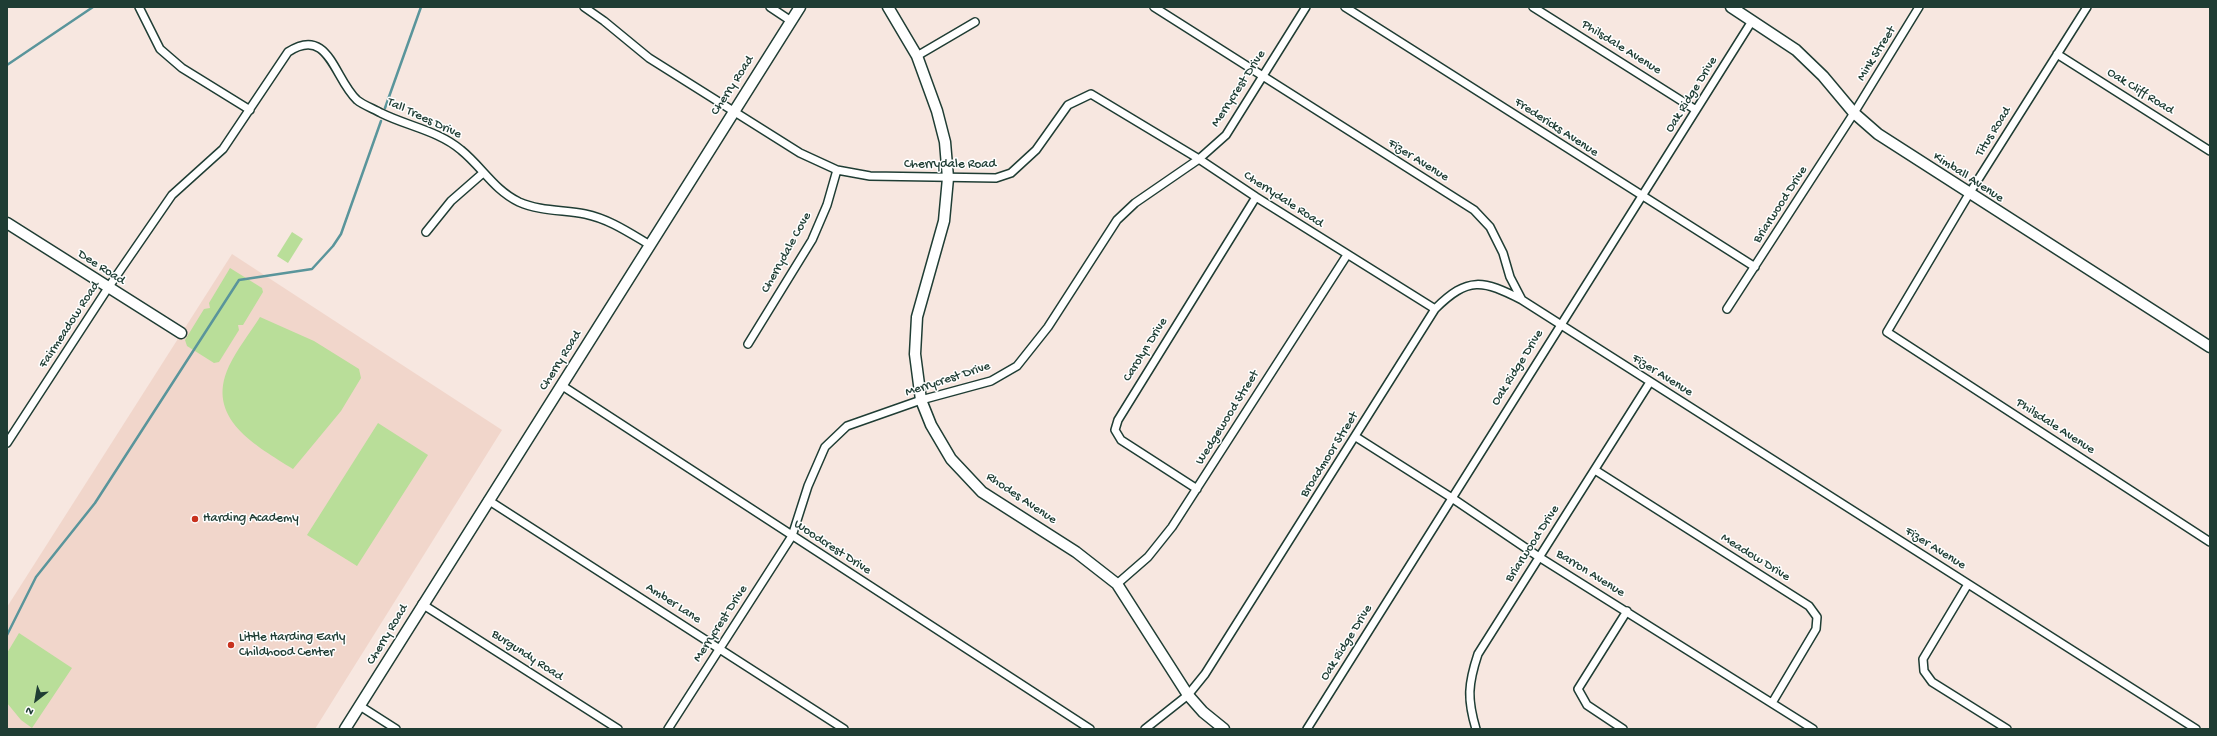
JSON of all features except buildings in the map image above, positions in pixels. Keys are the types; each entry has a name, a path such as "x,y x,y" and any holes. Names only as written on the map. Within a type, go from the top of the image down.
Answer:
{"main road":[{"name":"Cherry Road","path":"345,729 422,604 650,245 732,112 800,7"},
{"name":"Rhodes Avenue","path":"888,7 917,56 937,111 945,142 948,178 944,221 917,316 915,354 921,400 930,425 951,459 982,492 1076,552 1116,584 1188,695 1203,712 1224,729"},
{"name":"Kimball Avenue","path":"1731,7 1796,50 1823,76 1854,113 1878,134 1969,194 2210,347"},
{"name":"Dee Road","path":"7,223 181,333"}],"street":[{"path":"139,7 160,49 182,68 250,110"},
{"name":"Cherrydale Road","path":"584,7 604,21 649,58 732,112 800,153 837,170 870,176 996,178 1011,173 1036,150 1068,105 1091,94 1199,159 1346,255 1435,309"},
{"path":"770,7 791,21"},
{"name":"Fizer Avenue","path":"1154,7 1474,210 1490,227 1503,253 1510,277 1522,300 1559,325 2196,729"},
{"name":"Merrycrest Drive","path":"668,729 792,536 808,486 825,447 847,426 921,400 991,381 1017,366 1048,327 1117,220 1135,203 1199,159 1226,135 1306,7"},
{"name":"Fredericks Avenue","path":"1345,7 1642,197 1755,267"},
{"name":"Philsdale Avenue","path":"1533,7 1696,110"},
{"name":"Mink Street","path":"1854,113 1919,7"},
{"name":"Titus Road","path":"1887,332 1969,194 2087,7"},
{"name":"Oak Ridge Drive","path":"1307,729 1559,325 1642,197 1752,21"},
{"path":"917,56 975,22"},
{"name":"Fairmeadow Road","path":"7,443 108,288 172,196 223,149 288,52 298,46 308,44"},
{"name":"Tall Trees Drive","path":"308,44 323,49 341,78 358,100 382,114 442,138 461,149 498,190 520,203 584,214 610,221 650,245"},
{"name":"Oak Cliff Road","path":"2057,54 2210,151"},
{"name":"Briarwood Drive","path":"1727,309 1854,113"},
{"name":"Cherrydale Cove","path":"748,344 812,240 827,205 837,170"},
{"path":"426,232 451,201 483,173"},
{"name":"Carolyn Drive","path":"1197,489 1121,440 1114,430 1118,420 1256,197"},
{"name":"Wedgewood Street","path":"1116,584 1148,557 1172,527 1346,255"},
{"name":"Broadmoor Street","path":"1188,695 1206,674 1435,309 1452,292 1469,285 1486,285 1497,288 1522,300"},
{"name":"Philsdale Avenue","path":"1887,332 2210,542"},
{"name":"Briarwood Drive","path":"1476,729 1470,710 1470,681 1478,654 1650,382"},
{"name":"Woodcrest Drive","path":"561,385 1090,729"},
{"name":"Barron Avenue","path":"1356,437 1452,498 1539,557 1813,729"},
{"name":"Meadow Drive","path":"1595,470 1809,606 1817,617 1816,629 1772,703"},
{"name":"Amber Lane","path":"488,500 844,729"},
{"path":"1968,584 1923,659 1924,670 1932,682 2007,729"},
{"name":"Burgundy Road","path":"422,604 618,729"},
{"path":"1623,729 1586,706 1578,689 1627,611"},
{"path":"1145,729 1188,695"},
{"path":"360,706 396,729"}],"shaded area":[{"path":"232,254 502,430 315,729 7,729 7,607"}],"green space":[{"path":"292,232 303,239 288,263 277,256"},
{"path":"230,268 262,288 263,292 243,325 238,325 239,330 219,362 214,363 187,346 185,340 204,309 210,308 209,303"},
{"path":"260,317 314,341 359,369 361,378 341,411 293,469 264,451 238,429 229,416 223,401 223,385 229,366"},
{"path":"378,423 428,455 357,566 307,535"},
{"path":"19,633 72,668 32,728 21,720 7,703 7,653"}],"waterway":[{"path":"7,65 93,7"},
{"path":"385,108 421,7"},
{"path":"7,635 36,577 95,503 239,280 312,269 333,246 341,234 381,121"}],"place":[{"name":"Harding Academy","path":"195,519"},
{"name":"Little Harding Early Childhood Center","path":"231,645"}]}
